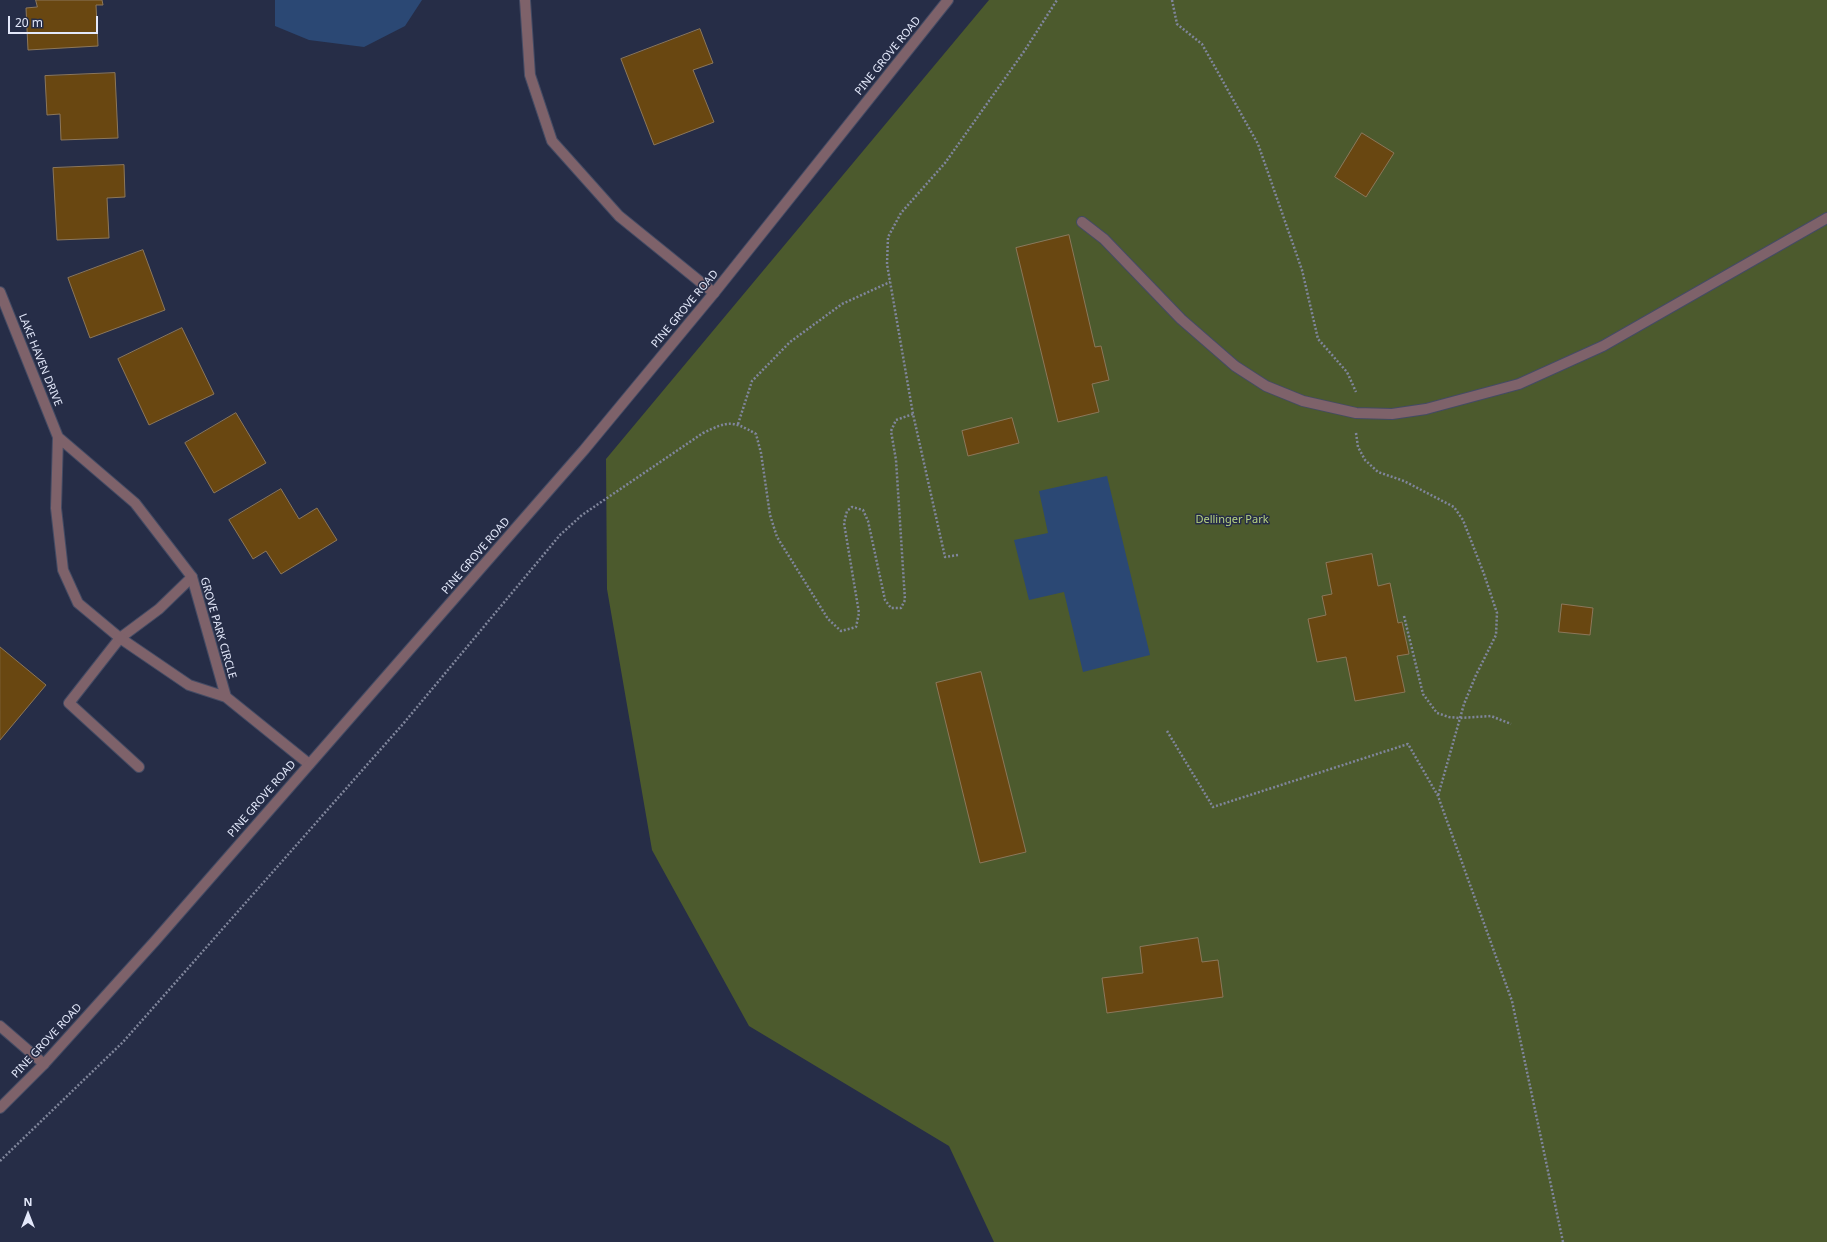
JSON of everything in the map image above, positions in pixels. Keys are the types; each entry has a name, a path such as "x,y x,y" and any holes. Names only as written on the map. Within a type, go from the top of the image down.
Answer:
{"street":[{"path":"525,0 530,75 552,141 619,216 714,293"},
{"name":"PINE GROVE ROAD","path":"0,1108 44,1064 154,941 584,450 714,293 948,0"},
{"path":"1082,222 1104,239 1181,319 1235,366 1266,386 1304,401 1356,413 1392,414 1426,409 1519,384 1603,346 1827,218"},
{"name":"LAKE HAVEN DRIVE","path":"0,292 58,437"},
{"name":"GROVE PARK CIRCLE","path":"58,437 135,503 192,577 226,697"},
{"name":"GROVE PARK CIRCLE","path":"58,437 56,508 63,570 78,603 120,638 189,685 226,697 309,764"},
{"path":"139,767 69,703 120,638 159,609 192,577"},
{"path":"0,1026 44,1064"}],"path":[{"path":"958,555 945,557 913,414 887,264 888,237 901,213 945,163 1025,50 1057,0"},
{"path":"1172,0 1178,24 1202,44 1258,144 1302,270 1318,339 1347,372 1356,392 1355,430 1358,447 1365,460 1378,472 1404,481 1454,507 1463,520 1484,574 1497,613 1496,635 1476,675 1459,718 1438,796"},
{"path":"738,424 752,381 790,342 842,304 890,282"},
{"path":"0,1161 123,1042 403,724 560,535 582,515 703,433 722,424 738,424 756,434 761,453 770,515 778,537 828,619 841,631 856,627 858,613 844,523 847,511 852,507 863,510 868,521 885,600 891,608 901,608 905,600 896,460 891,431 896,420 913,414"},
{"path":"1404,616 1423,694 1437,713 1449,717 1459,718 1491,716 1511,724"},
{"path":"1167,731 1213,807 1408,744 1438,796 1512,1001 1564,1242"}],"green space":[{"name":"Dellinger Park","path":"989,0 1827,0 1827,1242 994,1242 949,1146 749,1026 652,850 607,589 606,459"}],"water":[{"path":"275,0 422,0 405,26 364,47 309,40 275,26"},
{"path":"1107,476 1150,655 1083,672 1064,592 1029,600 1014,540 1048,533 1039,491"}],"building":[{"path":"36,0 102,0 103,5 96,5 98,46 28,50 26,8 37,7"},
{"path":"700,29 713,63 693,70 714,122 654,145 621,59"},
{"path":"115,73 118,138 61,140 60,114 47,115 45,76"},
{"path":"1362,133 1394,153 1366,197 1335,177"},
{"path":"124,165 125,197 107,198 109,238 57,240 53,168"},
{"path":"1069,235 1095,347 1101,346 1109,380 1092,384 1099,412 1058,422 1016,248"},
{"path":"143,250 165,310 90,338 68,278"},
{"path":"182,328 214,394 149,425 118,359"},
{"path":"236,413 266,463 214,493 185,443"},
{"path":"1012,418 1019,443 968,456 962,431"},
{"path":"281,489 299,519 317,508 337,540 281,574 266,551 253,559 229,520"},
{"path":"1372,554 1378,586 1390,583 1398,623 1402,622 1409,654 1397,656 1405,692 1355,701 1346,657 1317,662 1308,619 1326,615 1322,596 1332,594 1326,563"},
{"path":"1562,604 1593,608 1590,635 1559,632"},
{"path":"0,647 46,685 0,740"},
{"path":"981,672 1026,852 980,863 936,683"},
{"path":"1198,938 1202,962 1218,960 1223,997 1107,1013 1102,978 1143,973 1140,947"}]}
